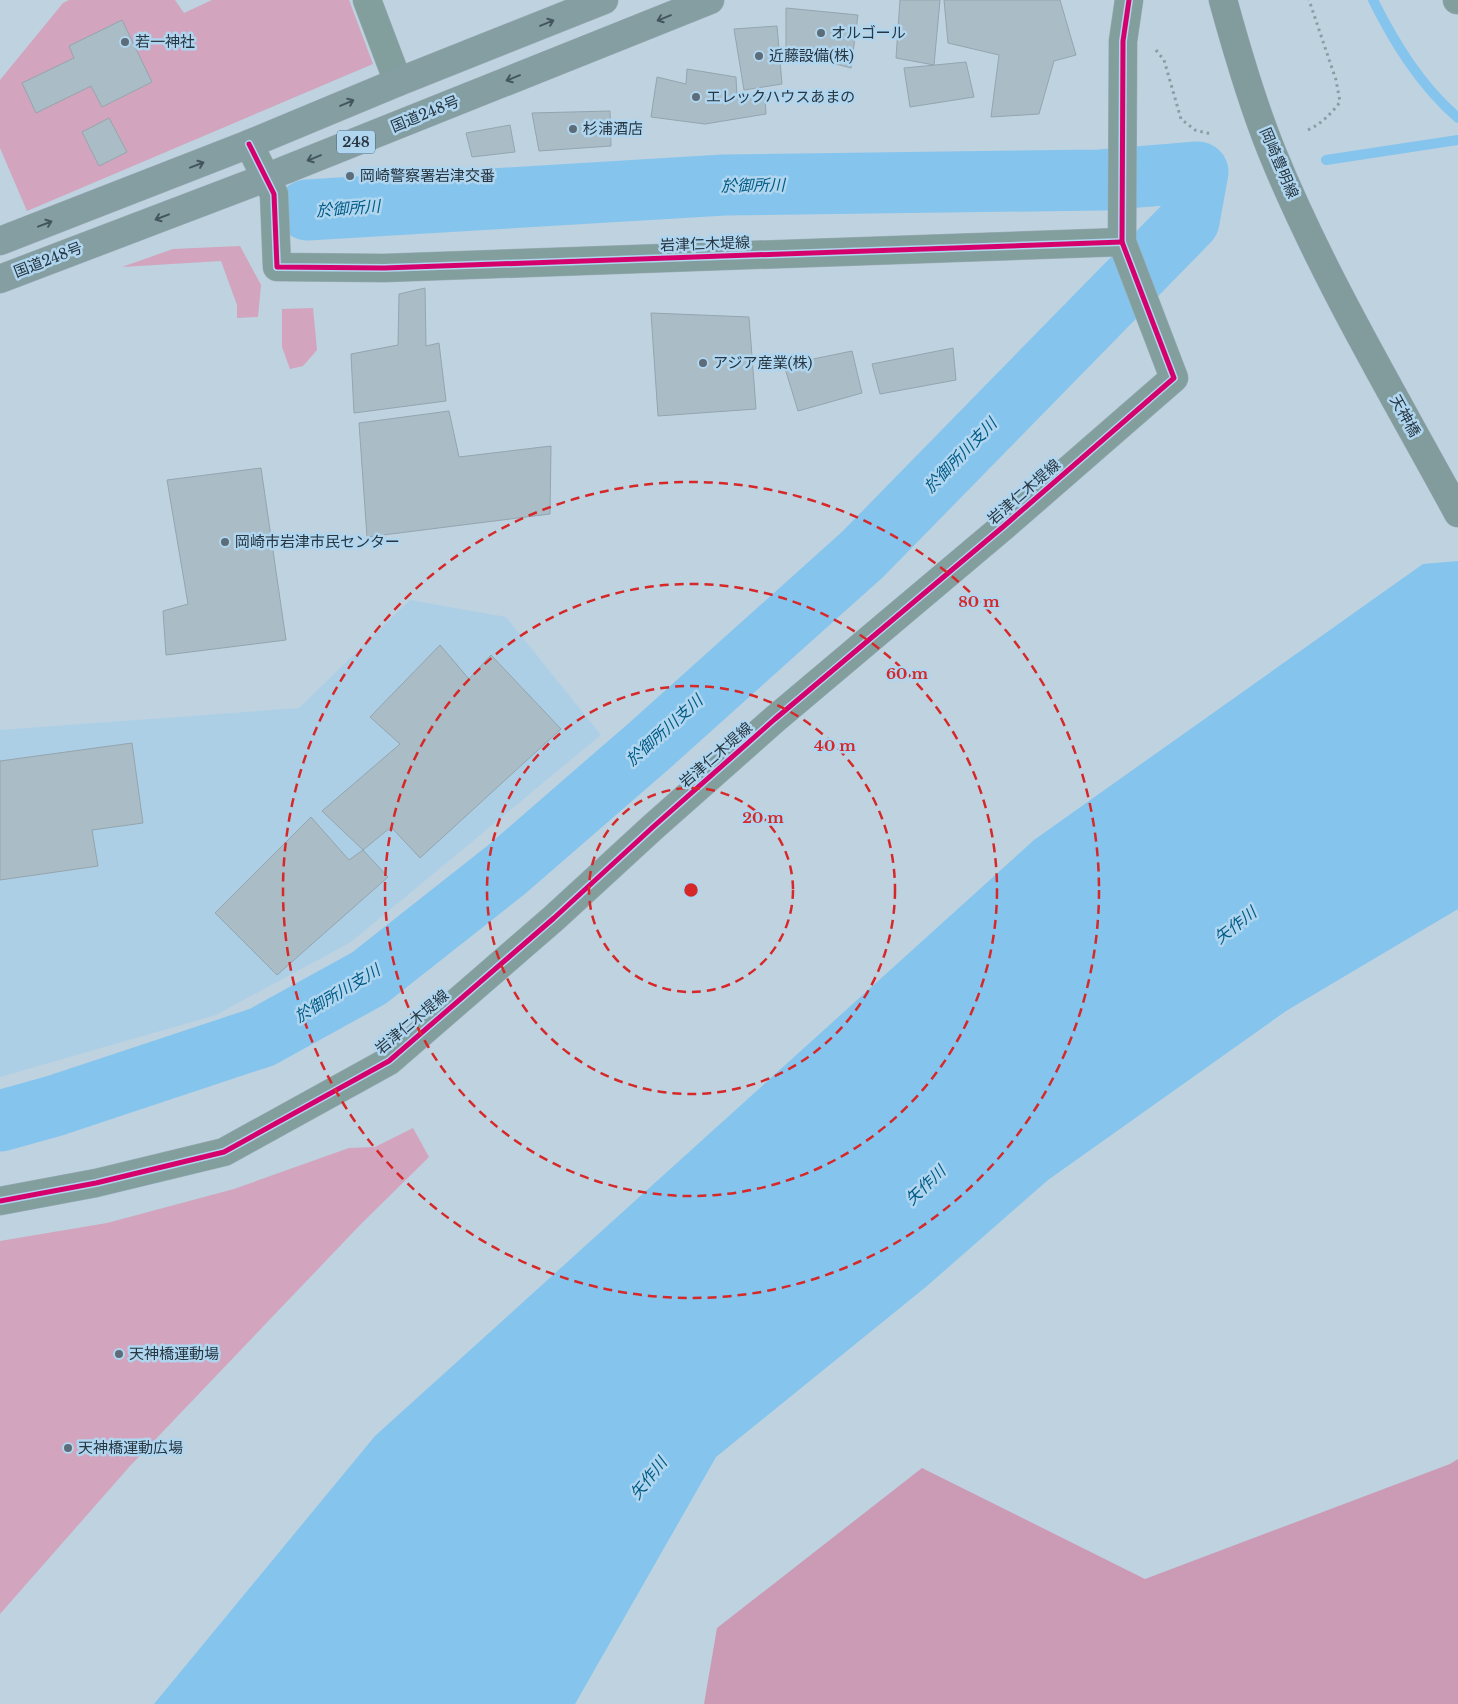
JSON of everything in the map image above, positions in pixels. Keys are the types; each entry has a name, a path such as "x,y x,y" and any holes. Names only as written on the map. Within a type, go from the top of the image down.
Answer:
{"highway":[{"name":"248","path":"0,241 249,144 604,0"},
{"name":"国道248号","path":"0,278 265,178 710,0"}],"main road":[{"name":"岡崎豊明線","path":"1223,0 1245,76 1272,152 1312,239 1352,318"},
{"name":"天神橋","path":"1352,318 1458,513"}],"street":[{"path":"366,0 398,82"},
{"path":"1122,242 1123,41 1129,0"},
{"path":"249,144 265,178"},
{"name":"岩津仁木堤線","path":"0,1201 96,1183 224,1152 389,1061 554,918 653,827 768,726 1004,526 1174,378 1122,242 384,268 277,267 274,194 265,178"}],"path":[{"path":"1308,130 1329,117 1340,102 1336,80 1309,0"},
{"path":"1123,41 1144,44 1156,50 1164,60 1181,119 1195,130 1211,134"}],"shaded area":[{"path":"69,0 175,0 184,13 212,0 349,0 373,64 27,211 0,148 0,80 63,3"},
{"path":"240,246 261,285 258,317 237,318 237,305 221,261 122,267 173,249"},
{"path":"313,308 317,350 303,366 290,369 282,347 282,309"},
{"path":"410,600 506,617 601,735 351,942 216,1015 0,1077 0,730 299,708"},
{"name":"天神橋運動場","path":"413,1128 429,1157 361,1224 130,1466 0,1614 0,1241 107,1223 234,1189 349,1148 375,1147"},
{"path":"1458,1459 1458,1704 704,1704 717,1628 922,1468 1145,1579 1450,1464"}],"water":[{"name":"矢作川","path":"1458,561 1458,909 1286,1011 1048,1180 927,1286 716,1457 575,1704 154,1704 375,1436 1034,840 1423,564"}],"building":[{"path":"900,0 940,0 934,65 896,58"},
{"path":"944,0 1060,0 1076,55 1054,61 1039,114 991,117 999,55 948,43"},
{"name":"オルゴール","path":"786,8 858,15 851,68 786,51"},
{"path":"122,20 152,82 102,107 91,86 36,113 22,83 74,58 69,46"},
{"name":"近藤設備(株)","path":"777,26 782,84 744,90 734,29"},
{"path":"966,62 974,97 910,107 904,68"},
{"name":"エレックハウスあまの","path":"687,69 736,77 737,98 765,96 766,114 705,124 651,117 657,77 686,84"},
{"name":"杉浦酒店","path":"610,111 611,146 539,151 532,113"},
{"path":"109,118 127,152 99,166 82,132"},
{"path":"510,125 515,152 472,157 466,133"},
{"path":"425,288 426,346 439,343 446,401 354,413 351,354 398,345 399,294"},
{"name":"アジア産業(株)","path":"651,313 749,317 756,409 658,416"},
{"path":"953,348 956,380 880,394 872,364"},
{"path":"852,351 862,393 798,411 784,365"},
{"path":"449,411 459,457 551,446 550,514 367,537 359,423"},
{"name":"岡崎市岩津市民センター","path":"261,468 286,640 166,655 163,611 188,604 167,480"},
{"path":"440,645 469,679 491,655 561,729 420,858 391,827 363,850 322,811 400,744 370,717"},
{"path":"132,743 143,823 92,830 98,866 0,880 0,761"},
{"path":"311,817 349,860 363,850 388,877 277,975 215,913"}],"waterway":[{"path":"1373,0 1410,64 1432,92 1458,118"},
{"path":"1326,160 1458,140"},
{"path":"1198,172 1223,172"},
{"name":"於御所川支川","path":"0,1121 54,1106 262,1037 369,978 506,870 649,746 863,554 1189,221 1198,172 1101,180 724,185 307,210"}],"cycle path":[{"path":"0,1201 96,1183 224,1152 389,1061 554,918 775,719 1004,526 1174,378 1122,242 1123,41 1129,0"},
{"path":"249,144 274,194 277,267 384,268 1122,242"}],"place":[{"name":"オルゴール","path":"821,33"},
{"name":"若一神社","path":"125,42"},
{"name":"近藤設備(株)","path":"759,56"},
{"name":"エレックハウスあまの","path":"696,97"},
{"name":"杉浦酒店","path":"573,129"},
{"name":"岡崎警察署岩津交番","path":"350,176"},
{"name":"アジア産業(株)","path":"703,363"},
{"name":"岡崎市岩津市民センター","path":"225,542"},
{"name":"天神橋運動場","path":"119,1354"},
{"name":"天神橋運動広場","path":"68,1448"}],"water label":[{"name":"於御所川","path":"753,185"},
{"name":"於御所川","path":"348,208"}]}
